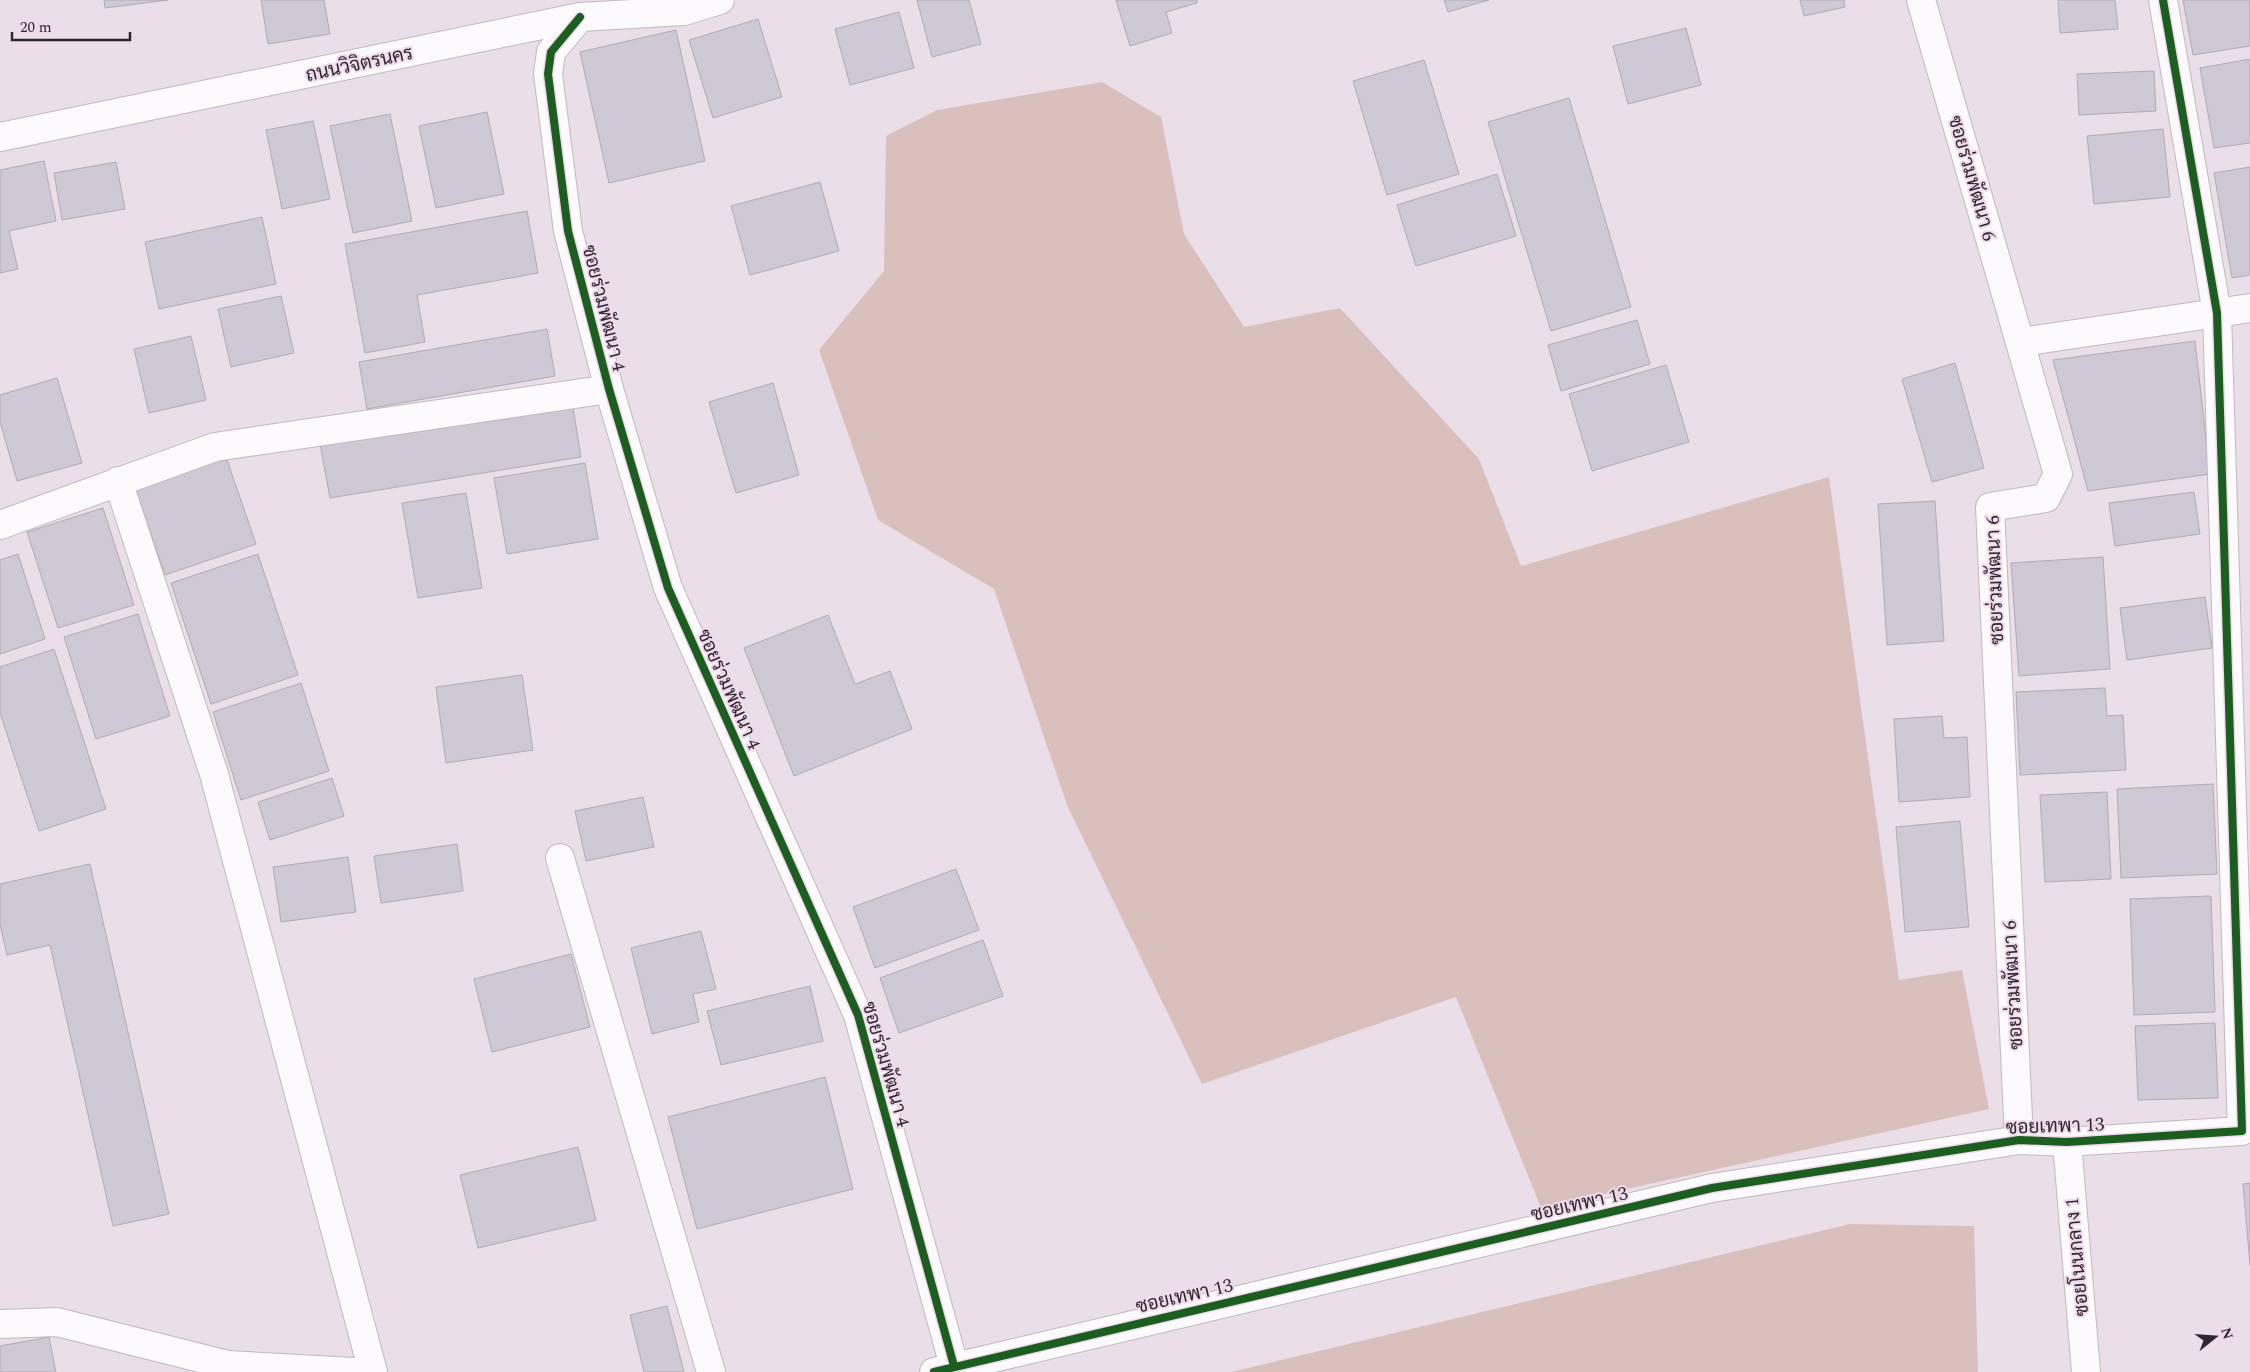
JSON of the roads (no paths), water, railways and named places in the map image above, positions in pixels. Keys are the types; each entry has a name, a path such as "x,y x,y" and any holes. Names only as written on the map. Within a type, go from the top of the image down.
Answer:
{"street":[{"name":"ถนนวิจิตรนคร","path":"0,137 578,8 684,11 720,0"},
{"name":"ซอยร่วมพัฒนา 6","path":"1921,0 2058,474 2046,498 1990,507 2019,1140"},
{"path":"2163,0 2217,313"},
{"name":"ซอยร่วมพัฒนา 4","path":"578,8 551,52 548,74 568,231 609,389 668,588 858,1015 944,1369"},
{"path":"2021,342 2250,308"},
{"name":"ซอยเทพา 13","path":"944,1369 1712,1188 2019,1140 2067,1142 2242,1131 2217,313"},
{"path":"0,525 215,447 609,389"},
{"path":"118,481 214,774 373,1372"},
{"path":"560,858 711,1372"},
{"name":"ซอยโนนกลาง 1","path":"2067,1142 2086,1372"},
{"path":"0,1324 57,1322 228,1365 353,1372"}]}
